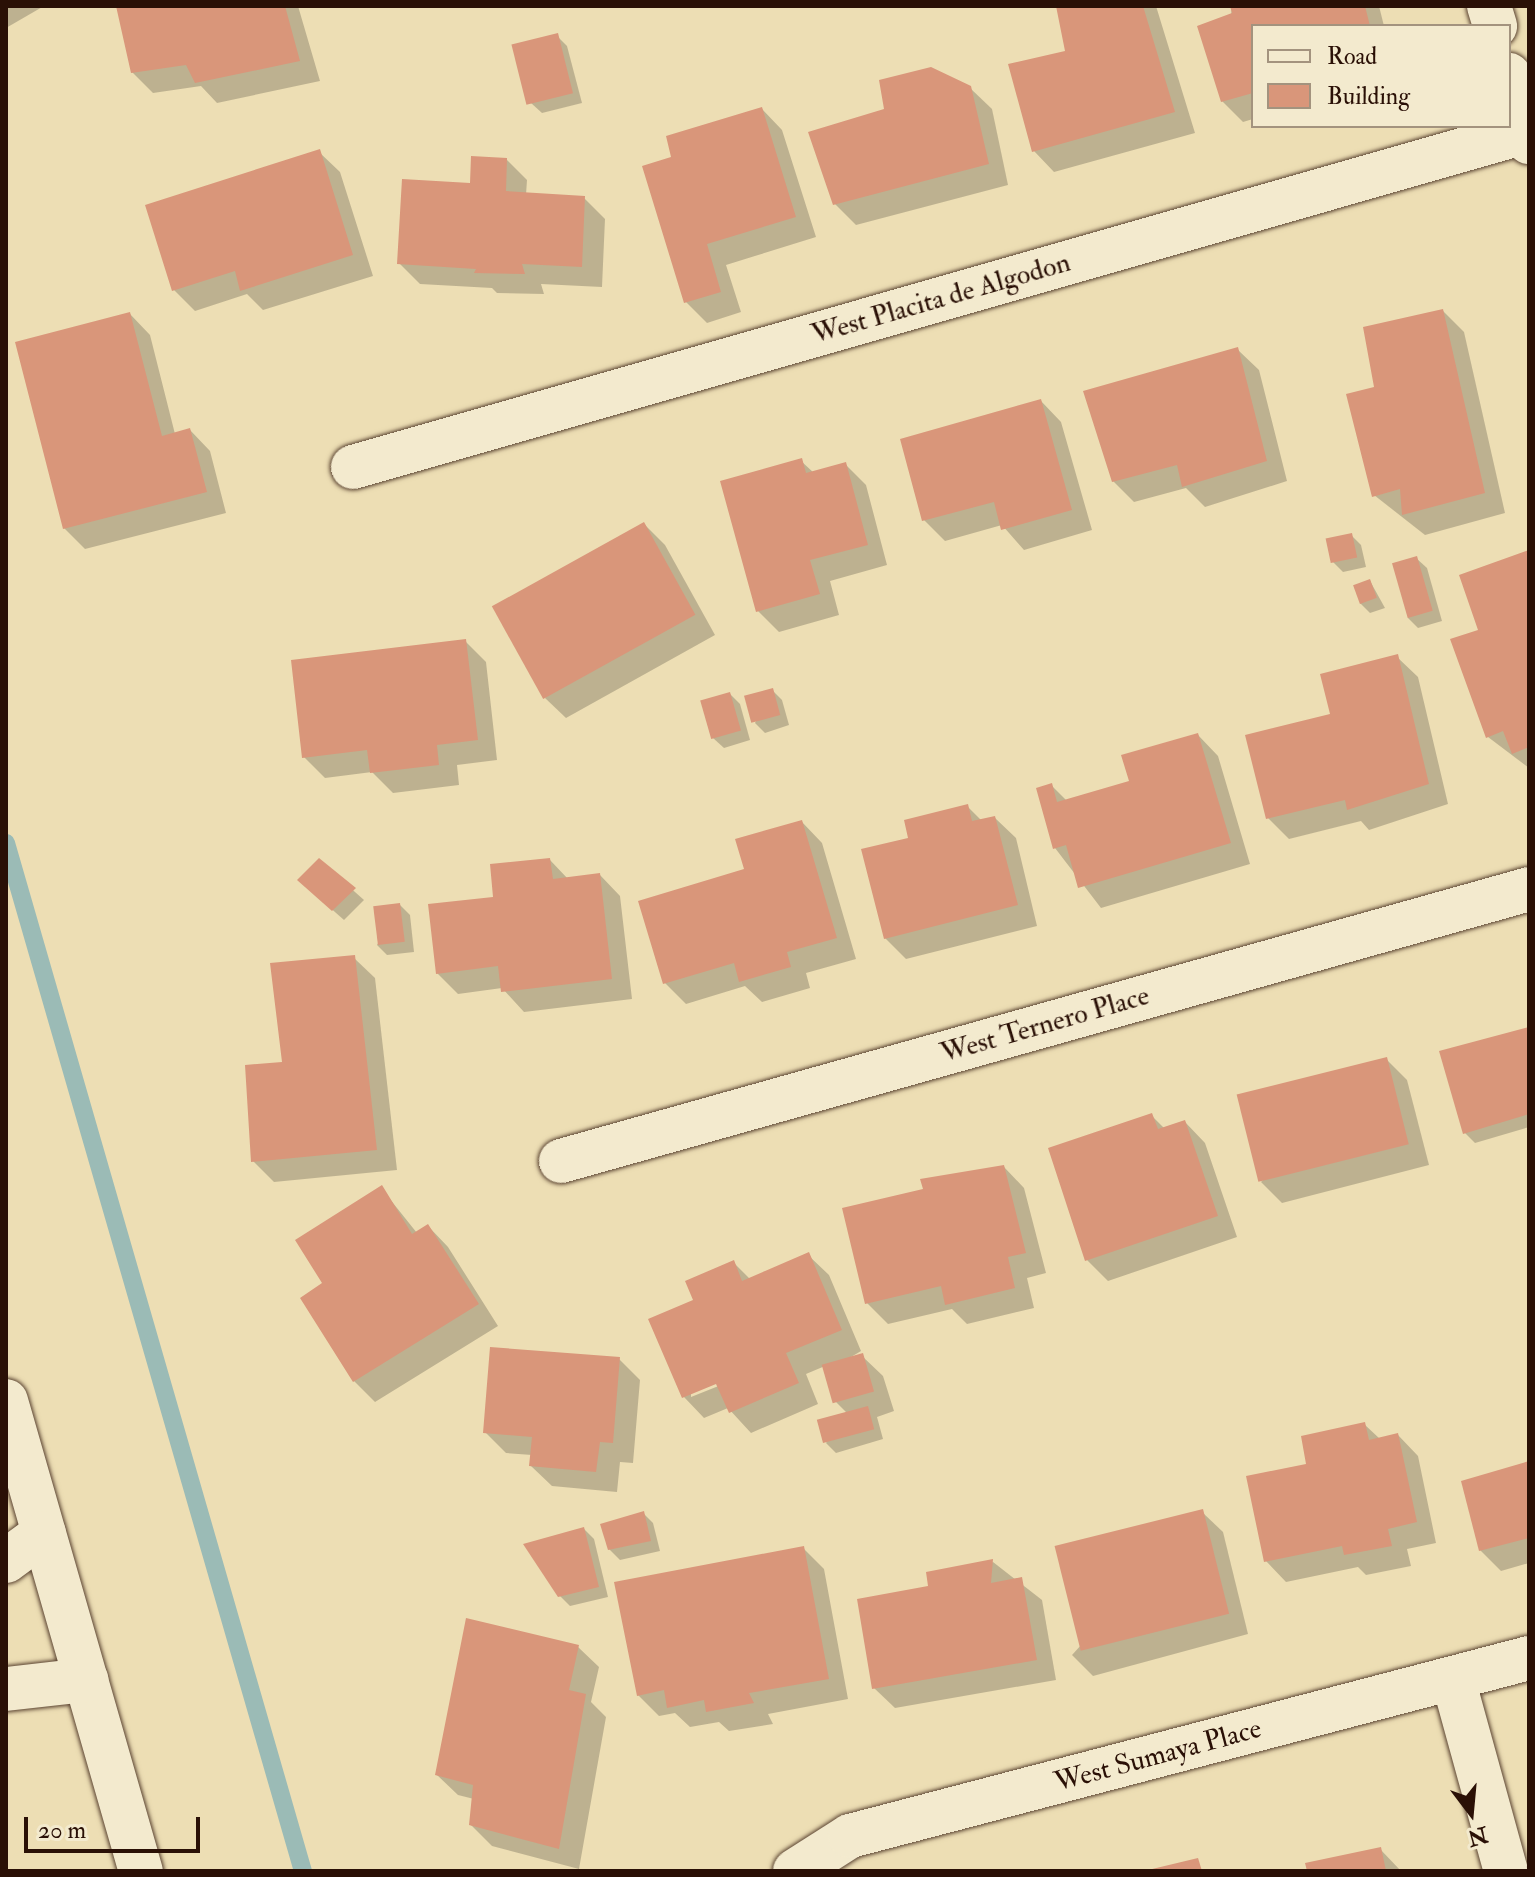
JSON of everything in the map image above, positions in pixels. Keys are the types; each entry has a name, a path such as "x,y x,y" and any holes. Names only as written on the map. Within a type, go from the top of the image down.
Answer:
{"street":[{"path":"1511,81 1528,135"},
{"name":"West Placita de Algodon","path":"353,467 1528,135"},
{"name":"West Ternero Place","path":"561,1161 1529,889"},
{"path":"6,1401 141,1871"},
{"path":"6,1561 44,1533"},
{"name":"West Sumaya Place","path":"795,1871 850,1836 1529,1658"},
{"path":"1453,1679 1506,1871"},
{"path":"6,1689 86,1680"}],"building":[{"path":"116,6 285,6 300,61 195,83 186,65 131,73"},
{"path":"1056,6 1143,6 1175,112 1032,152 1008,64 1065,51"},
{"path":"1230,6 1365,6 1370,24 1251,24 1251,94 1221,102 1197,26 1232,13"},
{"path":"558,33 573,93 526,105 511,45"},
{"path":"931,67 971,86 989,164 833,205 808,132 884,109 879,80"},
{"path":"762,107 796,217 707,244 721,292 684,303 642,166 671,157 666,136"},
{"path":"320,149 353,255 240,291 235,271 172,291 145,205"},
{"path":"471,156 507,158 506,191 585,196 582,267 522,264 525,274 474,273 476,269 397,264 402,179 470,183"},
{"path":"1443,309 1485,493 1402,515 1400,489 1372,497 1346,394 1374,387 1363,327"},
{"path":"130,312 162,436 190,428 207,492 63,529 15,342"},
{"path":"1238,347 1267,461 1182,487 1177,465 1112,482 1083,391"},
{"path":"1041,399 1072,510 1001,530 994,502 922,521 900,439"},
{"path":"802,458 806,473 846,462 868,545 810,560 820,594 756,612 720,481"},
{"path":"644,522 695,615 543,699 492,606"},
{"path":"1352,533 1357,557 1331,563 1326,539"},
{"path":"1529,550 1529,747 1512,754 1503,731 1486,738 1450,639 1478,630 1459,575"},
{"path":"1417,556 1433,611 1408,618 1392,563"},
{"path":"1370,579 1377,598 1360,604 1353,585"},
{"path":"466,639 478,740 437,745 439,765 370,773 367,750 302,758 291,660"},
{"path":"1398,654 1429,784 1347,810 1345,800 1266,819 1245,735 1330,714 1320,674"},
{"path":"773,688 780,715 751,723 744,696"},
{"path":"730,692 741,730 711,739 700,701"},
{"path":"1198,733 1231,843 1078,888 1066,845 1053,849 1036,788 1052,783 1057,802 1129,781 1121,755"},
{"path":"968,804 972,821 995,816 1018,905 884,939 861,849 908,838 904,820"},
{"path":"802,820 837,938 787,952 791,967 739,982 734,963 663,984 638,901 744,869 735,839"},
{"path":"319,858 356,888 332,911 297,880"},
{"path":"550,858 553,879 600,873 612,979 501,992 498,966 436,974 428,904 493,897 490,864"},
{"path":"400,903 405,942 378,945 373,906"},
{"path":"355,955 377,1150 251,1162 245,1065 282,1062 270,963"},
{"path":"1529,1027 1529,1114 1463,1134 1439,1051"},
{"path":"1387,1057 1409,1144 1258,1182 1237,1094"},
{"path":"1152,1113 1158,1129 1185,1120 1218,1216 1085,1261 1048,1148"},
{"path":"1004,1165 1026,1253 1008,1257 1015,1288 945,1305 941,1286 865,1304 842,1208 923,1189 920,1179"},
{"path":"382,1185 412,1234 428,1224 479,1304 353,1382 300,1298 322,1283 295,1240"},
{"path":"809,1252 842,1330 786,1353 799,1383 729,1413 716,1384 682,1398 648,1319 693,1300 685,1281 734,1260 742,1281"},
{"path":"490,1347 620,1357 613,1443 600,1442 596,1472 529,1466 532,1437 483,1433"},
{"path":"863,1353 874,1391 833,1403 822,1365"},
{"path":"868,1406 874,1429 823,1443 817,1420"},
{"path":"1365,1422 1369,1440 1398,1433 1417,1522 1388,1529 1392,1546 1344,1555 1342,1546 1264,1562 1246,1476 1306,1464 1301,1436"},
{"path":"1529,1461 1529,1538 1479,1551 1461,1481"},
{"path":"1203,1509 1229,1614 1081,1651 1055,1546"},
{"path":"644,1511 651,1541 608,1550 600,1524"},
{"path":"584,1527 599,1587 558,1597 523,1544"},
{"path":"804,1546 829,1679 749,1693 754,1703 706,1712 704,1700 667,1708 664,1690 637,1696 614,1582"},
{"path":"993,1559 991,1583 1022,1577 1037,1660 872,1689 857,1599 928,1586 926,1572"},
{"path":"466,1618 579,1645 569,1690 586,1694 559,1849 469,1825 473,1785 435,1775"},
{"path":"1381,1847 1386,1871 1307,1871 1305,1863"},
{"path":"1198,1858 1202,1871 1148,1870"}],"waterway":[{"path":"6,843 303,1871"}]}
